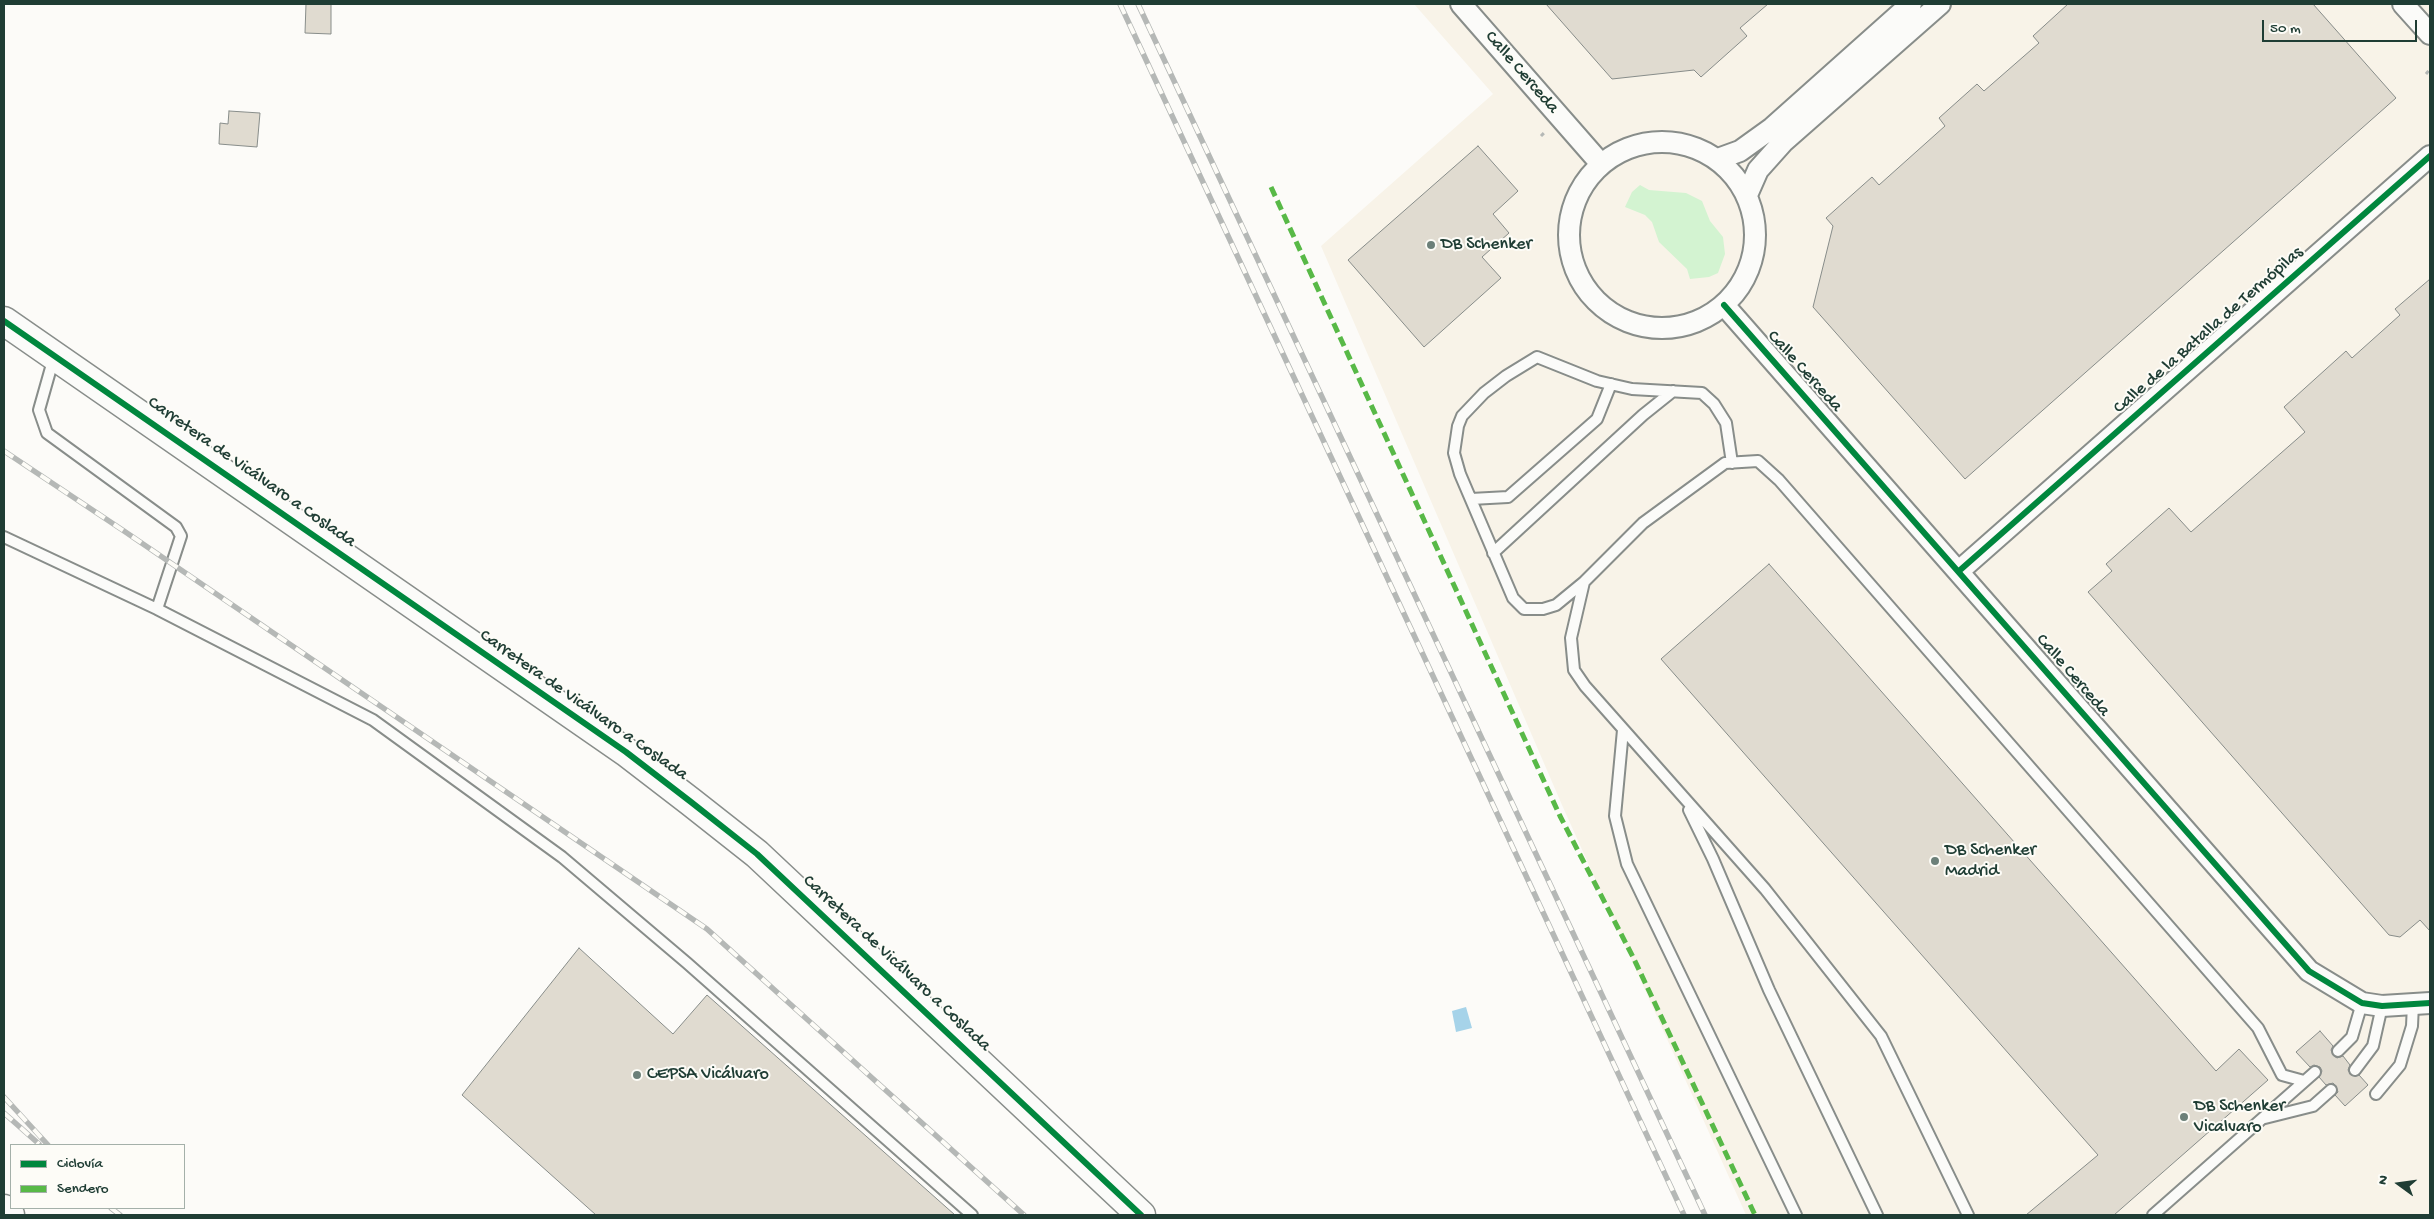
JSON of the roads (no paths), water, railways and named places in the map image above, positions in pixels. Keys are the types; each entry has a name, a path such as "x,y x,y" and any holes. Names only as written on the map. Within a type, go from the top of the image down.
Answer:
{"street":[{"name":"Calle Cerceda","path":"1461,4 1601,164"},
{"path":"1718,159 1740,151 1772,128 1911,4"},
{"path":"1747,195 1758,170 1783,142 1940,4"},
{"path":"2403,4 2430,34"},
{"path":"1659,141 1690,145 1718,159 1730,170 1747,195 1754,214 1756,234 1754,254 1742,282 1724,305 1708,316 1690,324 1671,328 1652,328 1632,324 1599,304 1586,289 1576,272 1569,234 1571,214 1578,195 1588,179 1601,164 1628,148 1659,141"},
{"name":"Calle de la Batalla de Termópilas","path":"1960,571 2430,156"},
{"name":"Calle Cerceda","path":"1724,305 1960,571 2309,971 2362,1003 2382,1006 2422,1004"},
{"name":"Carretera de Vicálvaro a Coslada","path":"4,321 55,354 626,752 706,813 757,854 1141,1215"},
{"path":"4,1209 10,1215"}],"lane":[{"path":"55,354 40,410 47,434 176,527 181,536 157,609"},
{"path":"1732,463 1726,423 1714,404 1702,393 1632,389 1597,381 1537,357 1506,376 1484,393 1462,416 1458,426 1454,453 1471,499 1513,598 1524,609 1544,609 1556,605 1584,582 1642,523 1726,463 1732,463 1758,461 1779,480 2258,1028 2282,1075 2304,1081"},
{"path":"1471,499 1508,497 1597,418 1611,384"},
{"path":"1494,552 1643,415 1673,391"},
{"path":"4,537 157,609 372,720 562,857 687,963 972,1215"},
{"path":"1584,582 1571,638 1574,670 1585,686 1623,730 1765,889 1881,1036 1968,1215"},
{"path":"1623,730 1615,816 1627,864 1796,1215"},
{"path":"1683,798 1713,859 1769,990 1877,1215"},
{"path":"2338,1051 2352,1037 2362,1003"},
{"path":"2376,1094 2400,1065 2412,1026 2422,1004"},
{"path":"2355,1070 2373,1046 2382,1006"},
{"path":"2152,1215 2315,1072"},
{"path":"2262,1119 2313,1106 2331,1090"}],"water":[{"path":"1466,1007 1472,1028 1456,1032 1452,1011"}],"railway":[{"path":"1120,4 1684,1215"},
{"path":"1138,4 1705,1215"},
{"path":"4,451 707,929 1024,1215"},
{"path":"4,1097 47,1144"},
{"path":"4,1113 39,1144"},
{"path":"112,1209 120,1215"}],"place":[{"name":"DB Schenker","path":"1431,245"},
{"name":"DB Schenker Madrid","path":"1935,861"},
{"name":"CEPSA Vicálvaro","path":"637,1075"},
{"name":"DB Schenker Vicalvaro","path":"2184,1117"}]}
